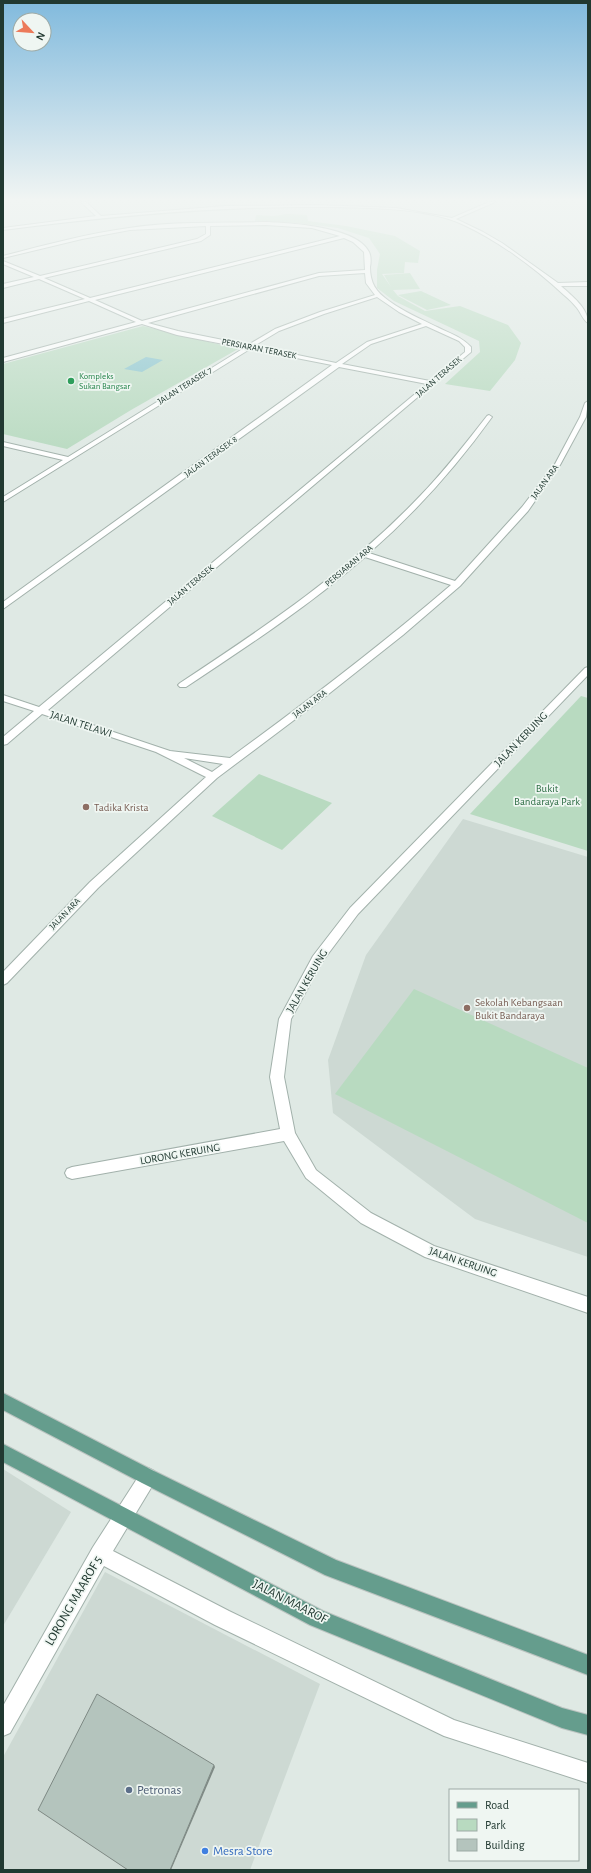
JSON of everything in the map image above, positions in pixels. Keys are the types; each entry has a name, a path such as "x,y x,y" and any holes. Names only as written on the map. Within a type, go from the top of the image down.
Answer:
{"main road":[{"path":"3,1401 148,1477 332,1568 588,1665"},
{"name":"JALAN MAAROF","path":"3,1453 317,1618 562,1718 588,1725"}],"street":[{"name":"PERSIARAN TERASEK","path":"66,289 140,322 177,333 431,384"},
{"path":"3,320 128,289"},
{"path":"3,360 264,289"},
{"path":"372,289 379,296"},
{"path":"561,289 579,307 588,321"},
{"name":"JALAN TERASEK","path":"3,742 468,352 468,347 461,340 427,324 379,296"},
{"name":"JALAN TERASEK 7","path":"3,500 248,347 290,324 379,296"},
{"name":"JALAN TERASEK 8","path":"3,606 369,343 427,324"},
{"name":"JALAN ARA","path":"3,980 94,885 213,776 388,643 457,584 525,509 558,464 583,417 588,403"},
{"name":"PERSIARAN ARA","path":"183,685 260,634 365,554 407,516 441,480 468,447 489,417"},
{"path":"3,444 68,459"},
{"path":"365,554 457,584"},
{"name":"JALAN KERUING","path":"588,670 354,911 317,959 285,1019 277,1077 288,1134 312,1174 366,1218 430,1252 588,1305"},
{"name":"JALAN TELAWI","path":"3,698 160,750 213,776"},
{"name":"JALAN TELAWI","path":"160,750 233,762"},
{"name":"LORONG KERUING","path":"72,1173 288,1134"},
{"name":"LORONG MAAROF 5","path":"3,1726 100,1554 148,1477"},
{"path":"100,1554 222,1618 451,1729 588,1774"}],"shaded area":[{"name":"Sekolah Kebangsaan Bukit Bandaraya","path":"463,819 588,857 588,1257 475,1219 333,1113 328,1060 366,955"},
{"path":"3,1469 71,1512 3,1626"},
{"path":"105,1572 320,1684 250,1870 3,1870 3,1757"}],"green space":[{"path":"379,289 409,289 393,290 398,296 425,311 460,306 508,325 521,343 515,360 490,391 445,384 480,352 479,341 394,301"},
{"path":"421,291 451,305 427,310 398,295"},
{"name":"Kompleks Sukan Bangsar","path":"143,326 238,349 131,410 67,449 3,434 3,364"},
{"name":"Bukit Bandaraya Park","path":"581,696 588,698 588,851 470,814"},
{"path":"259,774 332,803 282,850 212,816"},
{"path":"414,989 588,1068 588,1223 335,1094"}],"water":[{"path":"146,357 163,360 142,372 124,369"}],"building":[{"name":"Petronas","path":"97,1694 214,1765 170,1870 128,1870 38,1810"}],"place":[{"name":"Kompleks Sukan Bangsar","path":"71,381"},
{"name":"Tadika Krista","path":"86,807"},
{"name":"Sekolah Kebangsaan Bukit Bandaraya","path":"467,1008"},
{"name":"Petronas","path":"129,1790"},
{"name":"Mesra Store","path":"205,1851"}]}
